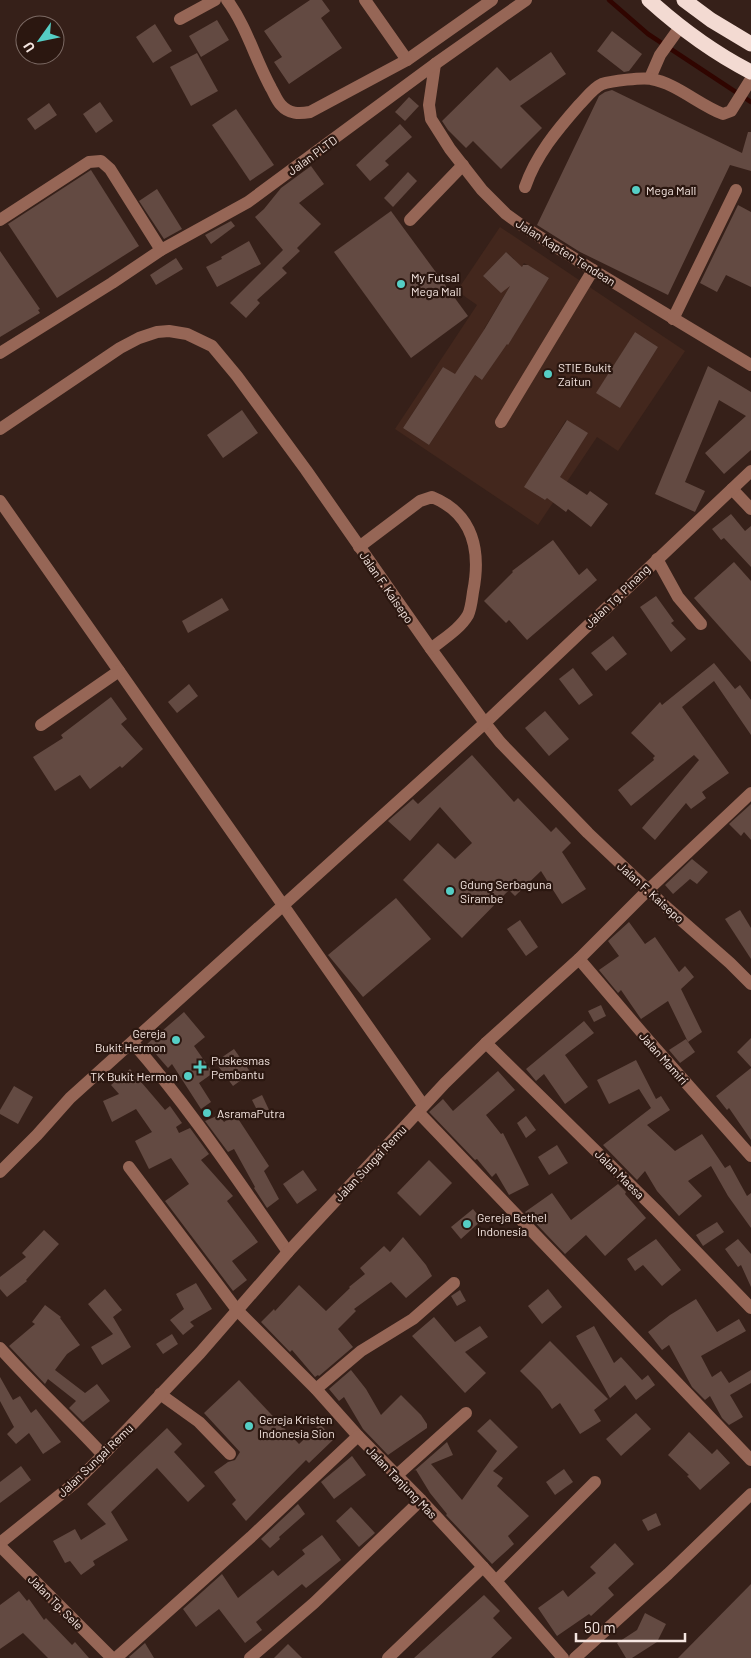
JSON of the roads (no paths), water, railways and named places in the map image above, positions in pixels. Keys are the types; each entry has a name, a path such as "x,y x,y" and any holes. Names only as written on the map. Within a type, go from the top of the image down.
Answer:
{"highway":[{"path":"649,0 680,27 728,60 749,79"},
{"path":"684,0 711,20 751,44"}],"street":[{"path":"180,19 215,0"},
{"path":"227,0 236,12 260,68 281,105 296,114 310,112 407,60 492,0"},
{"path":"365,0 407,60"},
{"name":"Jalan PLTD","path":"0,353 161,250 248,202 435,64 526,0"},
{"path":"650,78 660,55 680,27"},
{"name":"Jalan Kapten Tendean","path":"435,64 429,105 431,119 450,149 482,190 506,214 593,270 751,365"},
{"path":"525,187 530,172 542,150 560,126 589,94 601,85 618,81 650,78 675,89 708,109 723,114 731,111 749,79"},
{"path":"0,220 89,162 101,161 110,168 161,250"},
{"path":"410,220 463,165"},
{"path":"673,319 736,190"},
{"path":"501,422 593,270"},
{"name":"Jalan F. Kaisepo","path":"0,429 120,348 139,338 157,332 169,331 186,334 212,346 237,376 306,470 484,723 500,742 588,833 664,906 730,963 751,984"},
{"name":"Jalan Tg. Pinang","path":"0,1172 70,1098 133,1043 484,723 751,471"},
{"path":"732,489 751,509"},
{"path":"359,547 420,501 432,497 442,501 461,517 470,532 477,556 476,580 471,602 468,614 458,627 431,648"},
{"path":"0,501 283,906 420,1109 751,1460"},
{"path":"657,559 678,597 701,624"},
{"path":"41,725 119,671"},
{"name":"Jalan Sungai Remu","path":"0,1544 76,1482 103,1455 420,1109 486,1043 579,959 648,890 751,793"},
{"name":"Jalan Mamiri","path":"579,959 751,1156"},
{"path":"133,1043 185,1107 288,1252"},
{"name":"Jalan Maesa","path":"486,1043 657,1211 751,1308"},
{"name":"Jalan Tanjung Mas","path":"129,1167 237,1310 316,1389 358,1436 421,1500 564,1658"},
{"path":"316,1389 361,1351 412,1319 454,1283"},
{"path":"0,1348 103,1455"},
{"path":"160,1394 199,1422 230,1454"},
{"path":"396,1476 466,1413"},
{"path":"116,1658 251,1537 358,1436"},
{"path":"496,1581 595,1482"},
{"path":"575,1658 668,1574 751,1494"},
{"path":"250,1658 314,1603 421,1500"},
{"name":"Jalan Tg. Sele","path":"0,1544 112,1658"},
{"path":"388,1658 483,1567"}],"waterway":[{"path":"609,0 648,34 751,102"}],"place":[{"name":"Mega Mall","path":"636,190"},
{"name":"My Futsal Mega Mall","path":"401,284"},
{"name":"STIE Bukit Zaitun","path":"548,374"},
{"name":"Gdung Serbaguna Sirambe","path":"450,891"},
{"name":"Gereja Bukit Hermon","path":"176,1040"},
{"name":"Puskesmas Pembantu","path":"200,1067"},
{"name":"TK Bukit Hermon","path":"188,1076"},
{"name":"AsramaPutra","path":"207,1113"},
{"name":"Gereja Bethel Indonesia","path":"467,1224"},
{"name":"Gereja Kristen Indonesia Sion","path":"249,1426"}]}
